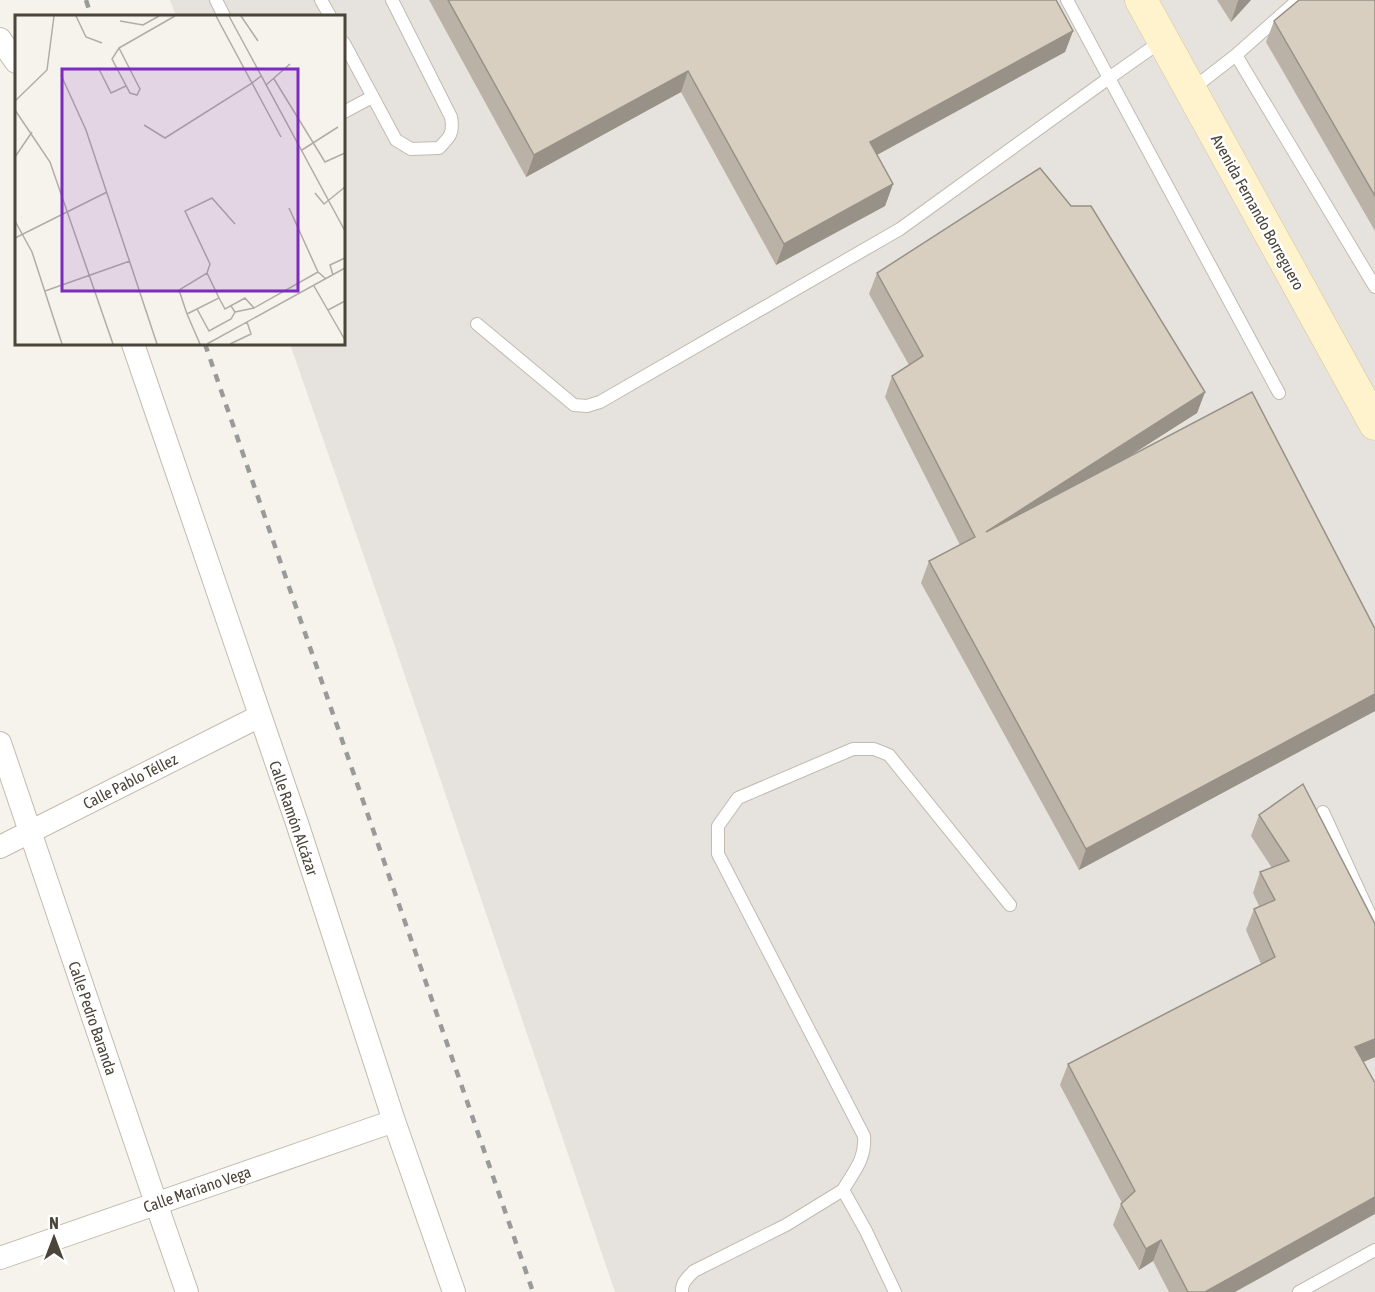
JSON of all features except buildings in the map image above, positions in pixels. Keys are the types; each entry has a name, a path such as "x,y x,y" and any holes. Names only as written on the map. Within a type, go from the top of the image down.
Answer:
{"main road":[{"name":"Avenida Fernando Borreguero","path":"1141,0 1375,424"}],"street":[{"path":"0,39 15,61"},
{"name":"Calle Ramón Alcázar","path":"133,345 297,823 394,1121 454,1292"},
{"name":"Calle Pablo Téllez","path":"0,847 260,716"},
{"name":"Calle Pedro Baranda","path":"0,743 187,1292"},
{"name":"Calle Mariano Vega","path":"0,1258 394,1121"}],"lane":[{"path":"216,0 224,15"},
{"path":"321,0 329,15"},
{"path":"345,45 396,140 411,149 439,148 448,139 453,128 451,117 392,0"},
{"path":"1067,0 1279,393"},
{"path":"1191,91 1298,0"},
{"path":"477,324 574,405 587,406 600,402 900,229 1162,40"},
{"path":"1236,55 1375,287"},
{"path":"345,110 372,97"},
{"path":"682,1292 686,1279 694,1271 786,1225 843,1190 862,1158 865,1147 864,1136 718,854 718,826 738,798 853,749 874,749 890,755 1010,904"},
{"path":"1323,812 1375,926"},
{"path":"843,1190 866,1231 895,1292"},
{"path":"1299,1292 1375,1250"}],"shaded area":[{"path":"170,0 1375,0 1375,1292 615,1292 290,345 345,345 345,15 176,15"}],"railway":[{"path":"86,0 91,15"},
{"path":"205,345 533,1292"}]}
